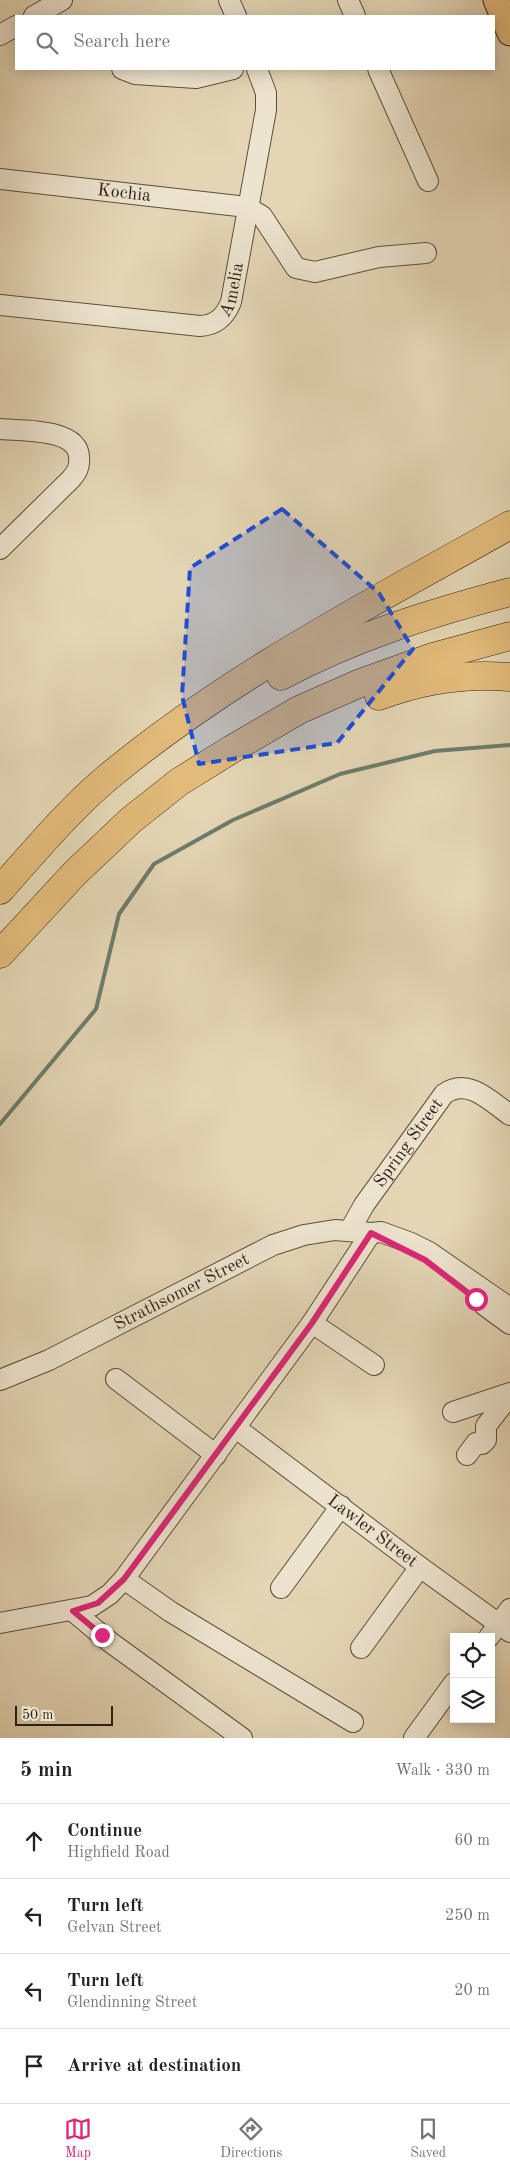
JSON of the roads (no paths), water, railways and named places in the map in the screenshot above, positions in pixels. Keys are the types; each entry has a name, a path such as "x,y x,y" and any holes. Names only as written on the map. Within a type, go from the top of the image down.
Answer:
{"highway":[{"path":"0,891 52,833 106,779 175,724 305,642 510,525"},
{"path":"0,891 108,790 179,736 245,696 312,659 371,634 510,592"},
{"path":"0,954 75,873 131,820 179,782 299,710 358,684 433,657 510,636"},
{"path":"0,968 85,880 140,832 187,797 247,759 307,727 362,702 404,687 437,679 469,676 510,677"}],"main road":[{"path":"496,0 510,33"}],"street":[{"path":"36,15 62,0"},
{"path":"229,0 236,15"},
{"path":"348,0 355,15"},
{"path":"0,35 15,27"},
{"path":"125,70 135,74 196,78 229,70"},
{"name":"Amelia","path":"0,305 200,326 214,324 224,315 231,302 266,110 266,93 257,70"},
{"path":"378,70 428,181"},
{"name":"Kochia","path":"0,178 247,207"},
{"path":"247,207 262,216 296,268 306,272 315,272 379,257 426,253"},
{"path":"0,429 62,436 74,444 79,454 76,473 0,549"},
{"name":"Spring Street","path":"350,1230 376,1187 444,1094 459,1088 473,1089 510,1114"},
{"name":"Strathsomer Street","path":"0,1380 49,1360 273,1245 304,1235 335,1230 377,1234"},
{"path":"377,1234 410,1242 429,1252 510,1308"},
{"path":"0,1623 73,1611 98,1603 124,1579 377,1234"},
{"path":"377,1234 425,1260 510,1324"},
{"path":"312,1323 374,1365"},
{"path":"116,1380 216,1455"},
{"path":"453,1412 510,1394"},
{"path":"471,1449 473,1431 486,1426 510,1394"},
{"name":"Lawler Street","path":"236,1428 420,1567 502,1625"},
{"path":"281,1588 341,1506"},
{"path":"361,1648 420,1567"},
{"path":"124,1579 170,1612 353,1722"},
{"path":"73,1611 110,1642 242,1738"},
{"path":"414,1738 450,1688"}],"waterway":[{"path":"0,1124 96,1009 119,914 154,864 233,820 340,774 435,751 510,745"}]}
